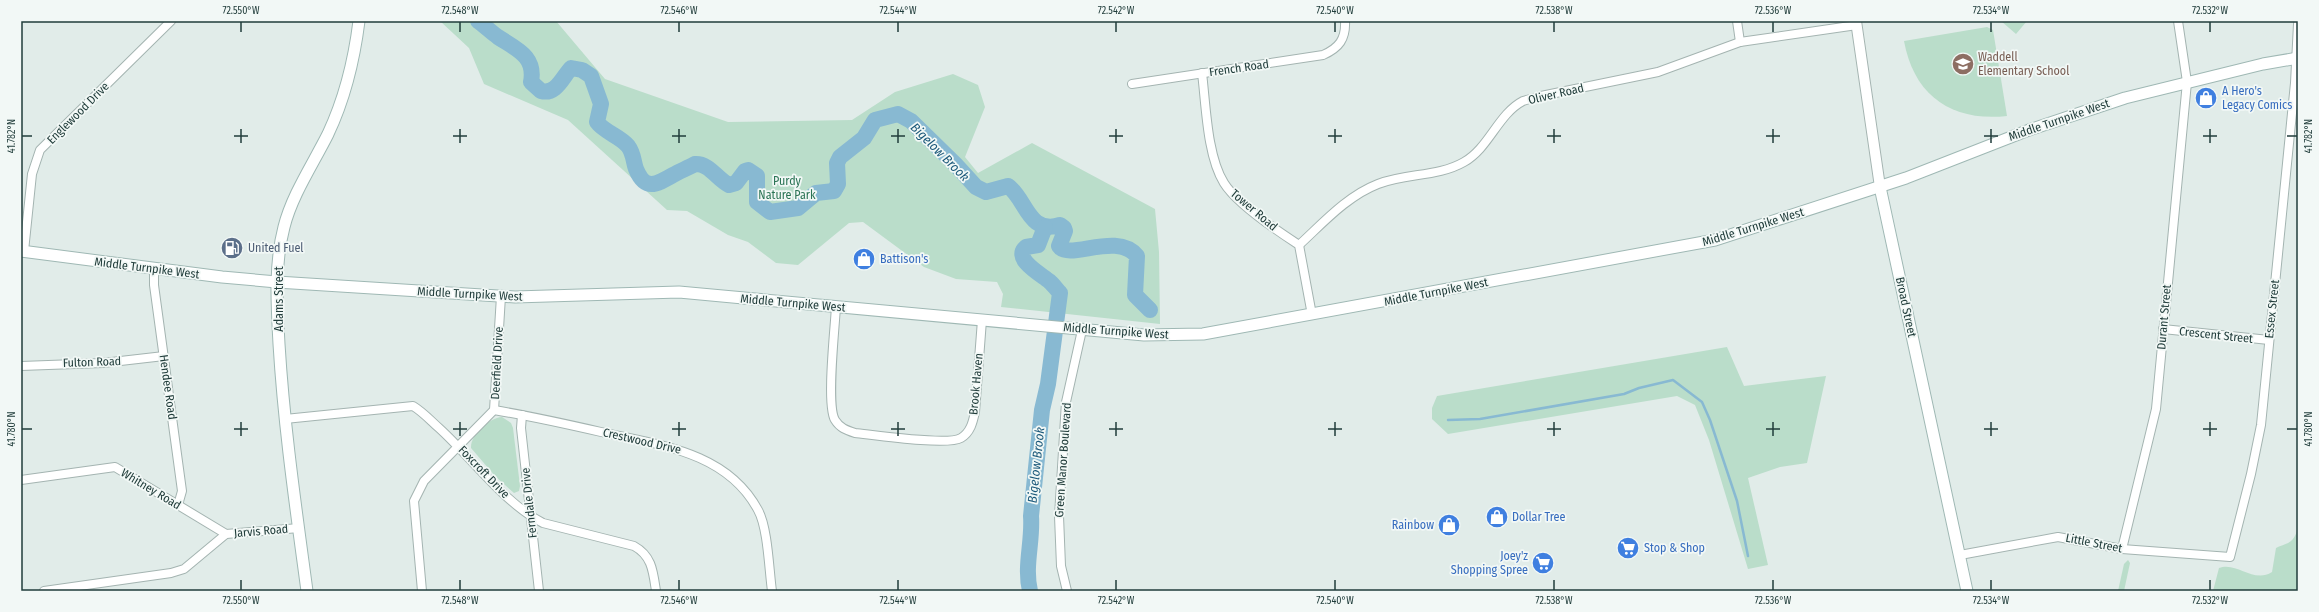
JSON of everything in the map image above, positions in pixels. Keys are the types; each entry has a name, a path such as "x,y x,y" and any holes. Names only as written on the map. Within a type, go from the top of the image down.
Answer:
{"main road":[{"name":"Adams Street","path":"306,591 285,419 277,282 284,226 340,109 347,88 359,21"},
{"name":"Middle Turnpike West","path":"22,251 154,269 277,282 539,297 679,292 1144,335 1203,334 1715,240 1880,186 2072,115 2125,98 2187,82 2296,58"},
{"name":"Broad Street","path":"1880,186 1960,555 1966,591"}],"street":[{"name":"Englewood Drive","path":"22,251 32,174 40,150 171,21"},
{"name":"French Road","path":"1132,84 1323,55 1334,50 1342,41 1345,32 1345,21"},
{"path":"1737,21 1740,42"},
{"name":"Durant Street","path":"2122,549 2153,422 2187,82 2178,21"},
{"name":"Oliver Road","path":"1299,245 1343,204 1360,192 1379,183 1442,171 1464,163 1480,150 1509,113 1522,102 1541,96 1658,72 1740,42 1856,23"},
{"name":"Broad Street","path":"1856,23 1880,186"},
{"name":"Essex Street","path":"2230,557 2251,474 2260,425 2295,83 2298,24"},
{"name":"Tower Road","path":"1202,73 1212,146 1216,165 1224,184 1240,201 1299,245"},
{"path":"1299,245 1312,315"},
{"name":"Hendee Road","path":"154,269 154,285 182,491 178,505"},
{"name":"Deerfield Drive","path":"422,591 414,501 424,481 494,410 501,296"},
{"name":"Brook Haven","path":"836,306 831,403 834,419 842,429 855,433 946,442 961,438 972,426 975,412 982,320"},
{"name":"Crescent Street","path":"2162,329 2269,340"},
{"name":"Green Manor Boulevard","path":"1067,591 1061,566 1059,516 1066,402 1082,330"},
{"name":"Fulton Road","path":"21,366 103,363 164,356"},
{"name":"Foxcroft Drive","path":"285,419 413,406 458,445 518,508 531,517 544,524 634,546 644,551 653,571 656,591"},
{"name":"Crestwood Drive","path":"494,410 680,449 713,464 740,484 759,511 765,536 772,591"},
{"name":"Ferndale Drive","path":"522,415 521,428 539,591"},
{"name":"Whitney Road","path":"21,480 115,467 226,534"},
{"name":"Jarvis Road","path":"44,591 171,573 184,569 226,534 299,528"},
{"name":"Little Street","path":"1960,555 2058,536 2122,549 2230,557"}],"green space":[{"name":"Purdy Nature Park","path":"440,21 556,21 605,79 728,122 852,120 895,92 953,74 978,85 985,107 965,157 978,173 1032,143 1155,209 1159,252 1160,324 1001,307 1003,294 997,282 956,279 924,267 863,222 849,223 798,265 776,263 748,242 728,235 687,211 667,210 568,120 484,84 469,48"},
{"path":"2001,21 2027,21 2016,34"},
{"path":"1987,27 1993,30 2007,116 1987,117 1969,115 1953,109 1939,101 1926,90 1917,77 1909,60 1904,41"},
{"path":"1727,347 1744,386 1826,376 1807,463 1780,467 1748,478 1768,565 1748,569 1709,440 1695,405 1677,396 1448,434 1432,419 1432,408 1437,396"},
{"path":"502,417 511,423 513,428 520,486 519,491 514,493 495,476 471,448 474,438 481,428 492,420"},
{"path":"2298,492 2298,513 2297,498"},
{"path":"2298,525 2298,591 2213,591 2219,568 2232,567 2258,575 2265,575 2272,572 2276,548 2291,541 2295,536"},
{"path":"2128,560 2130,563 2124,591 2118,591 2124,564"}],"waterway":[{"name":"Bigelow Brook","path":"478,21 523,54 528,60 530,66 532,73 531,82 541,91 546,92 555,88 571,68 582,70 591,76 601,104 597,122 604,129 621,139 628,146 639,176 647,183 656,183 695,164 705,166 729,185 736,183 745,171 748,170 757,176 757,202 770,212 798,208 816,193 834,191 838,184 837,163 840,157 864,138 875,120 898,114 911,121 976,187 986,192 1008,186 1034,220 1041,225 1049,227 1060,225 1064,228 1065,231 1059,246 1064,250 1106,246 1118,246 1128,249 1137,256 1135,295 1150,310"},
{"name":"Bigelow Brook","path":"1030,591 1028,582 1028,563 1031,535 1031,516 1042,410 1048,384 1060,293 1050,282 1035,271 1025,261 1023,252 1026,247 1038,245 1045,227"},
{"path":"1448,420 1480,419 1624,394 1639,388 1673,380 1702,402 1710,420 1737,501 1748,556"}],"place":[{"name":"Waddell Elementary School","path":"1963,64"},
{"name":"A Hero's Legacy Comics","path":"2206,98"},
{"name":"United Fuel","path":"232,248"},
{"name":"Battison's","path":"864,259"},
{"name":"Dollar Tree","path":"1497,517"},
{"name":"Rainbow","path":"1449,525"},
{"name":"Stop & Shop","path":"1628,548"},
{"name":"Joey'z Shopping Spree","path":"1543,563"}]}
